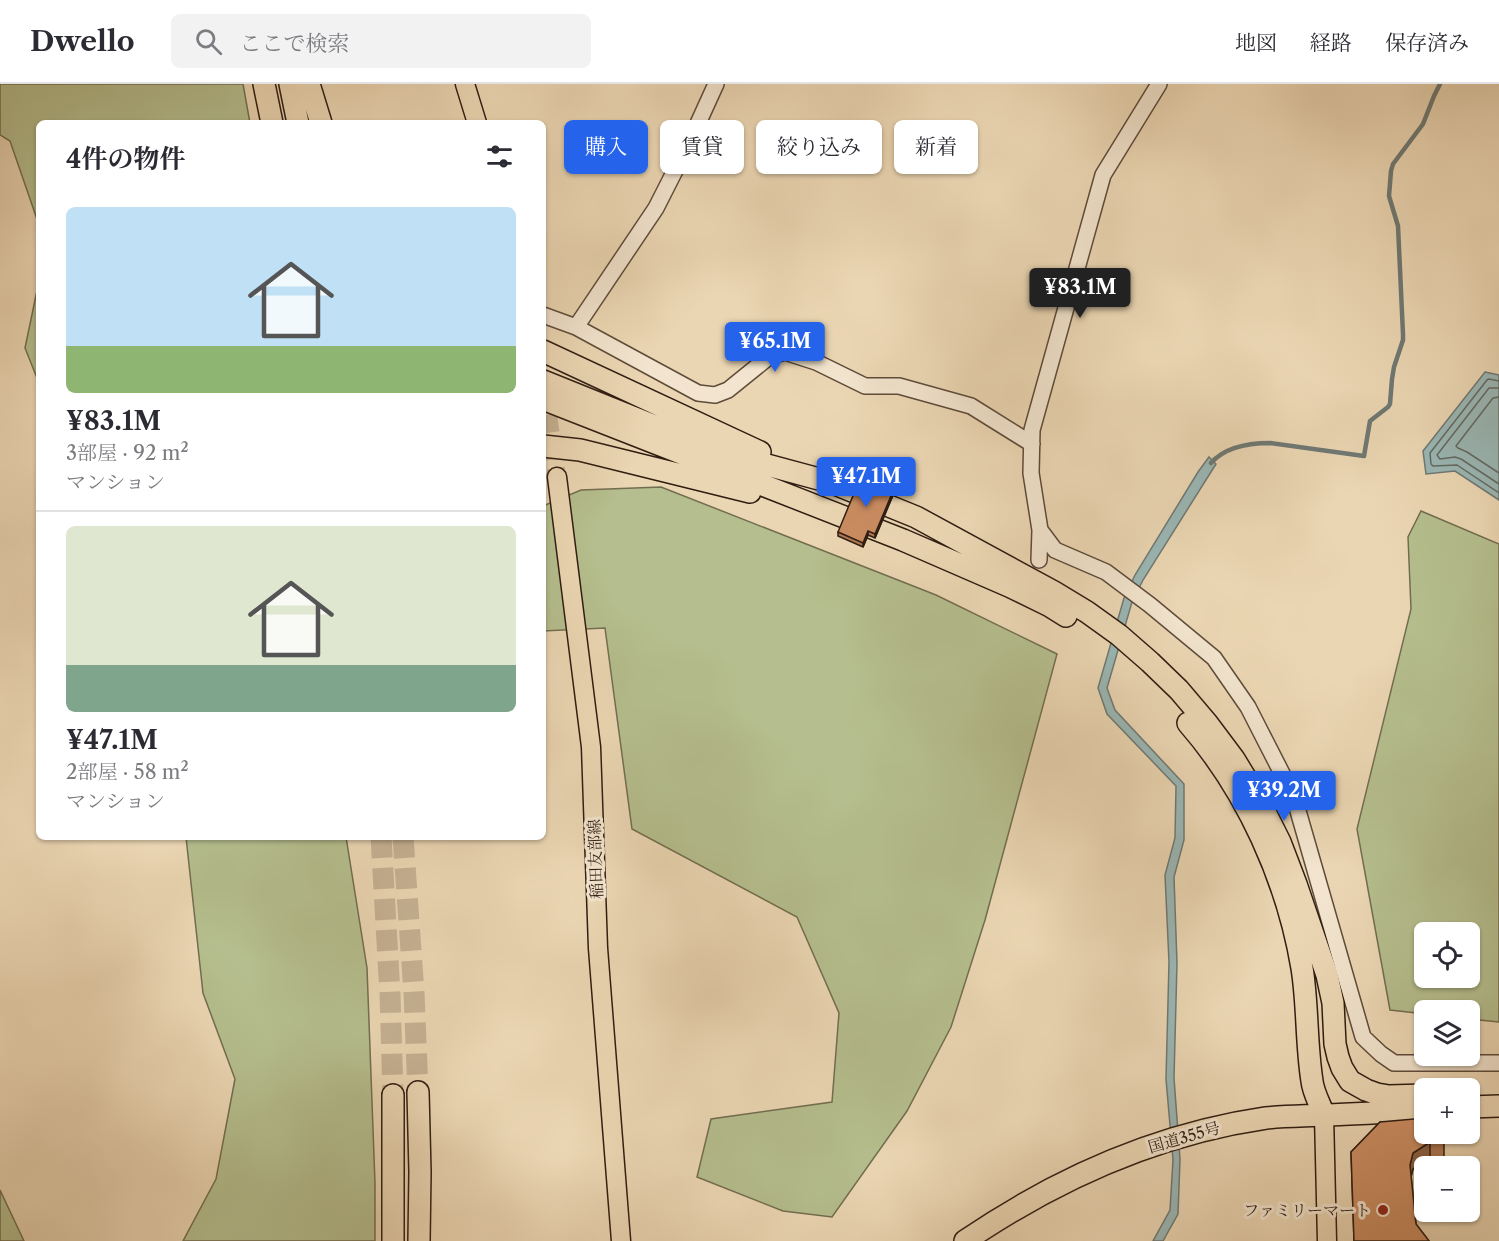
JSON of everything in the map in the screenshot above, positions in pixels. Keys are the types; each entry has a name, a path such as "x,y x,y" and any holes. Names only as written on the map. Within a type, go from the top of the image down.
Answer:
{"highway":[{"path":"264,84 271,120"},
{"path":"290,84 297,120"},
{"path":"309,84 320,120"},
{"path":"546,352 724,436 916,517 1054,592 1119,635 1179,690 1234,759 1254,791 1280,842 1327,975 1333,1003 1335,1044 1342,1068 1350,1081 1377,1094 1414,1095"},
{"path":"546,382 719,452 830,482"},
{"path":"546,400 821,508 1009,586 1050,606 1082,626 1126,660 1170,702 1197,733 1246,807 1266,848 1282,889 1294,930 1302,968 1312,1083 1324,1115"},
{"path":"546,446 580,450 821,508"},
{"path":"1309,924 1321,1002 1326,1082 1324,1115"},
{"path":"418,1092 419,1241"},
{"path":"1480,1093 1499,1093"},
{"path":"393,1095 393,1241"},
{"path":"1480,1107 1499,1106"},
{"name":"国道355号","path":"965,1241 1008,1212 1060,1184 1114,1159 1168,1140 1267,1118 1414,1111"}],"main road":[{"path":"465,84 476,120"},
{"name":"稲田友部線","path":"557,477 591,747 598,948 621,1241"},
{"path":"1324,1115 1327,1241"}],"street":[{"path":"576,327 656,208 716,84"},
{"path":"1039,560 1040,530 1031,472 1032,430 1103,175 1159,84"},
{"path":"546,316 576,327 698,393 715,395 728,390 770,356 785,352 816,362 865,386 899,386 970,406 1032,444"},
{"path":"1040,530 1055,550 1106,572 1214,658 1248,707 1294,797 1363,1037 1381,1054 1394,1062 1499,1063"}],"green space":[{"path":"0,84 243,84 249,120 36,120 36,216 10,141 0,135"},
{"path":"36,295 36,376 25,348"},
{"path":"661,487 936,595 1057,654 985,920 951,1027 907,1111 832,1217 783,1211 697,1177 711,1119 832,1102 839,1013 797,917 632,829 605,628 546,631 546,505 581,490"},
{"path":"1421,511 1499,544 1499,1022 1480,1020 1480,1000 1414,1000 1414,1013 1390,1010 1357,829 1411,609 1408,537"},
{"path":"186,840 346,840 367,968 375,1241 183,1241 216,1179 235,1079 203,993"},
{"path":"0,1190 24,1241 0,1241"}],"water":[{"path":"1485,372 1499,375 1499,500 1455,471 1426,474 1423,451"},
{"path":"1209,457 1216,464 1143,580 1132,602 1107,688 1115,710 1184,784 1184,840 1174,877 1177,963 1174,1078 1180,1159 1178,1214 1163,1241 1153,1241 1170,1210 1173,1160 1166,1079 1169,962 1165,875 1175,838 1176,786 1107,714 1098,688 1124,598 1135,575"}],"building":[{"path":"862,474 887,484 888,481 896,484 875,534 868,531 863,543 838,532"},
{"name":"ファミリーマート","path":"1414,1119 1414,1144 1427,1144 1413,1153 1410,1165 1414,1222 1429,1241 1354,1241 1351,1152 1380,1122"}],"waterway":[{"path":"1211,463 1230,450 1262,443 1364,456 1370,421 1390,404 1394,367 1403,340 1398,226 1389,196 1391,171 1393,164 1423,124 1440,84"}],"tunnel":[{"path":"546,402 557,477"},
{"path":"381,840 393,1095"},
{"path":"403,840 414,993 418,1092"}],"place":[{"name":"ファミリーマート","path":"1383,1210"}]}
